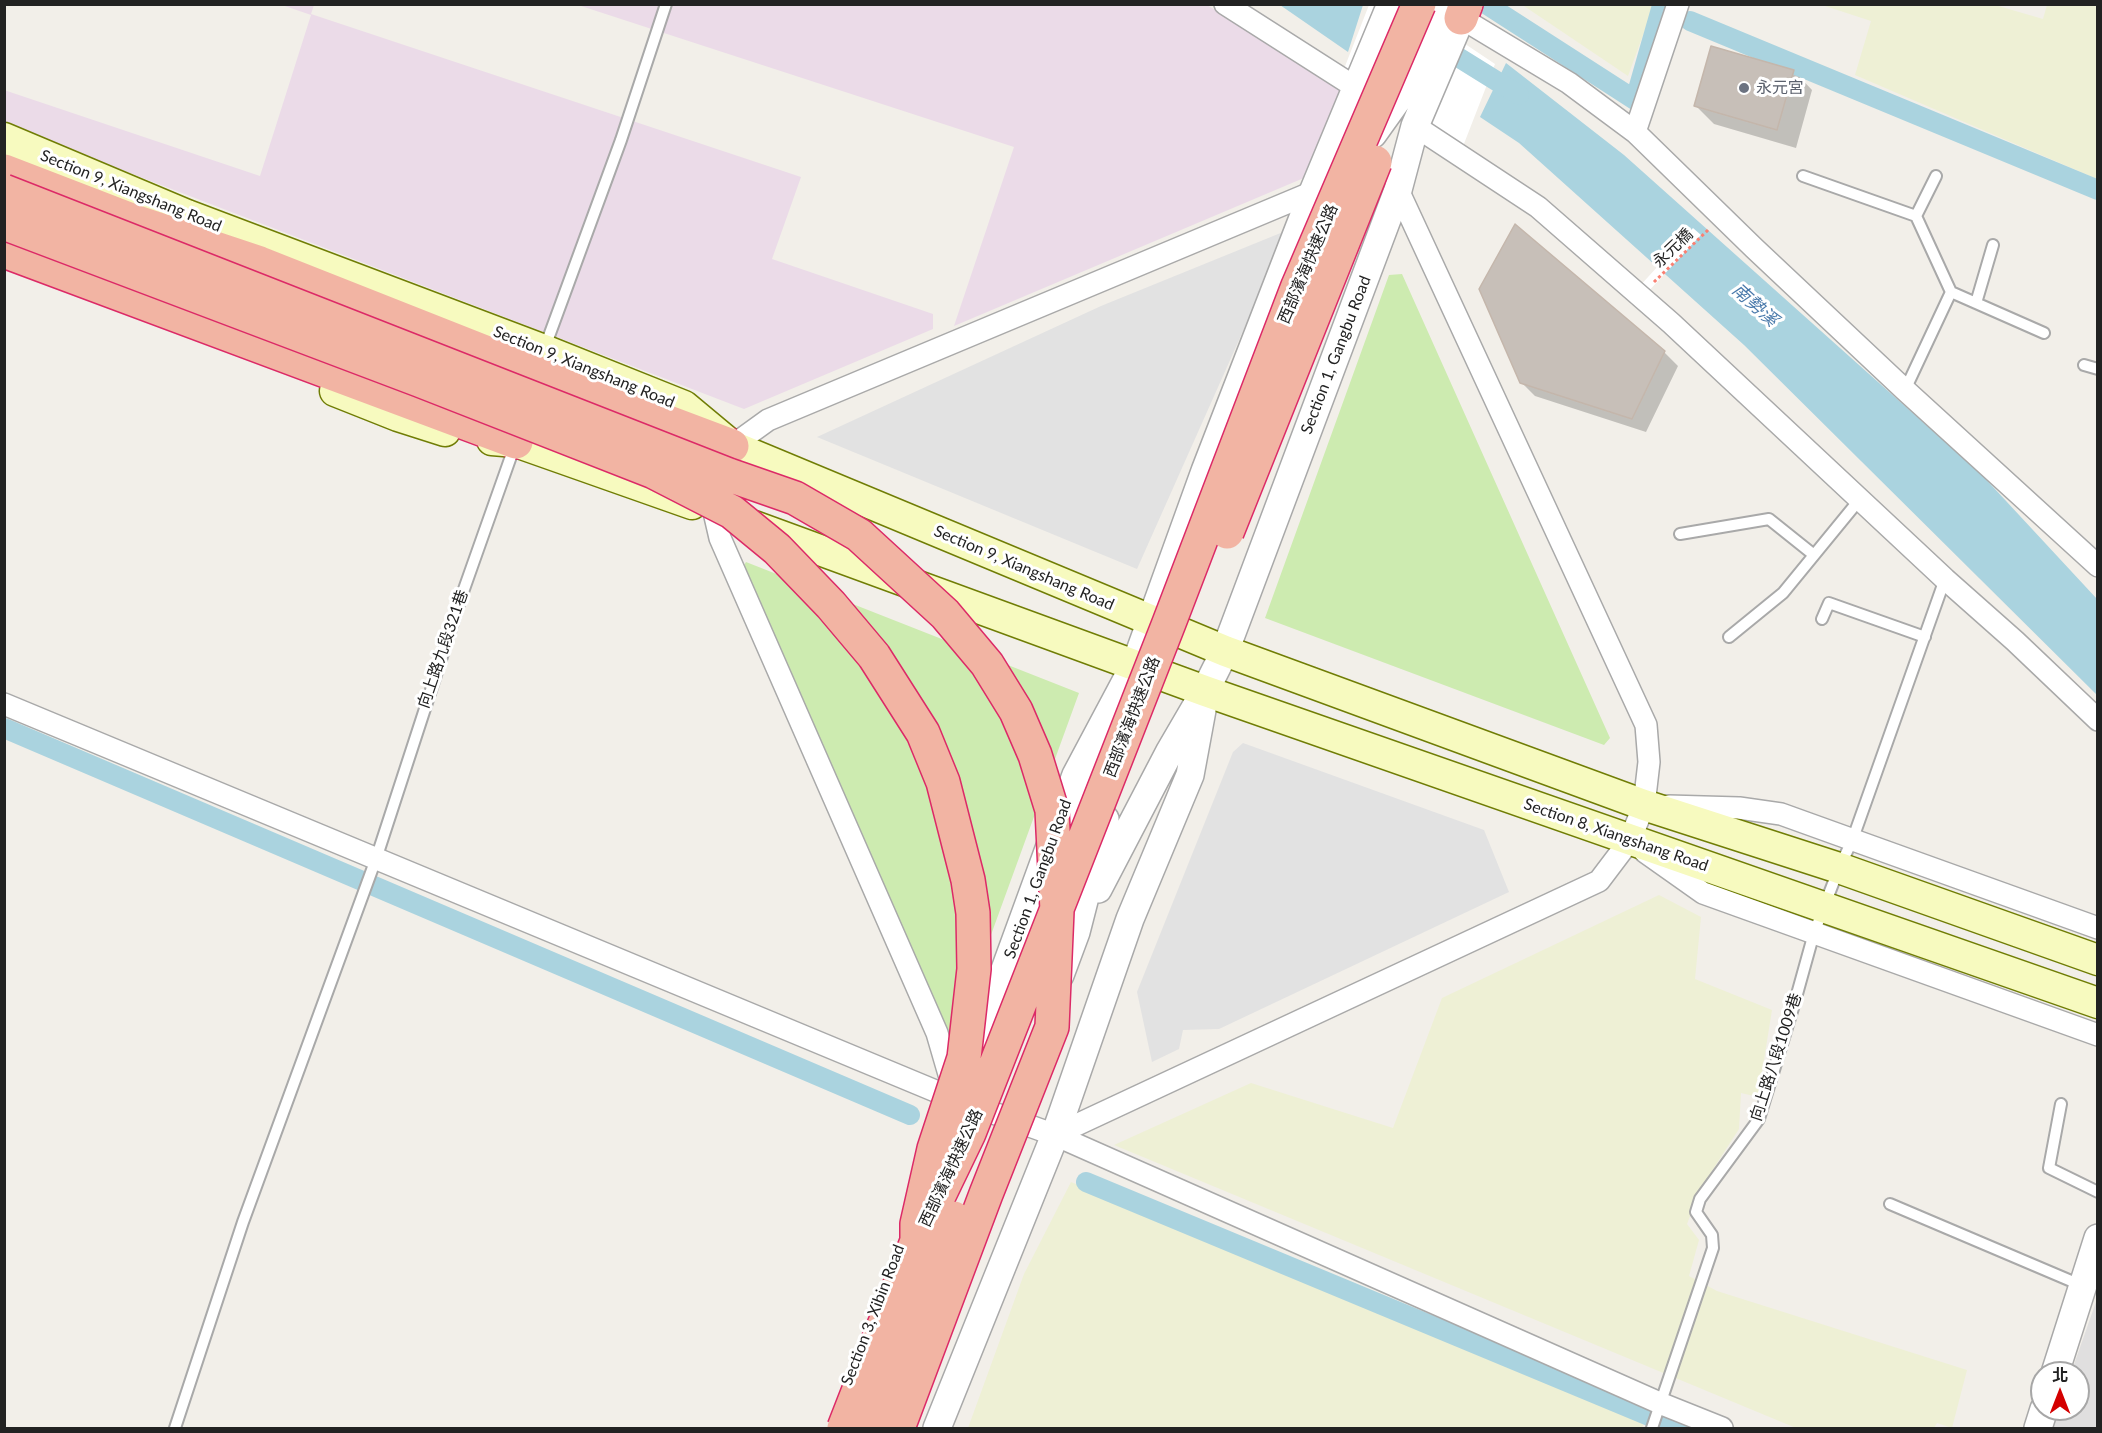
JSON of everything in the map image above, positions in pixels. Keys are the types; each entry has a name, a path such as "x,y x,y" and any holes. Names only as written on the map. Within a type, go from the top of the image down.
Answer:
{"highway":[{"name":"西部濱海快速公路","path":"844,1428 917,1241 969,1133 1298,286 1419,4"},
{"name":"西部濱海快速公路","path":"870,1428 1457,7"},
{"path":"4,171 134,221 260,263 539,376 732,446"},
{"path":"4,191 729,475 795,498 859,535 945,614 987,664 1016,711 1035,755 1052,810 1057,911 1052,1027 898,1428"},
{"path":"4,223 654,472 732,512 777,549 831,605 874,656 923,733 943,782 968,879 973,913 974,969 964,1058 934,1149 917,1224 917,1241"},
{"path":"4,251 516,442"}],"main road":[{"name":"Section 9, Xiangshang Road","path":"4,138 187,215 539,376"},
{"path":"4,206 412,360 539,376"},
{"path":"4,266 193,335 398,416 473,439 516,442 1135,665"},
{"path":"412,360 516,442"},
{"name":"Section 9, Xiangshang Road","path":"732,446 1150,621"},
{"path":"1150,621 1225,651 1644,805 1839,868 2097,960"},
{"name":"Section 8, Xiangshang Road","path":"1135,665 1630,840 1819,920 2097,1003"}],"street":[{"path":"1225,4 1355,87"},
{"name":"Section 1, Gangbu Road","path":"1005,1118 1076,932 1112,794 1135,665 1150,621 1313,192 1391,4"},
{"path":"1635,132 1678,4"},
{"path":"957,1100 937,1033 720,538 714,512 714,472 732,446 768,420 1313,192 1353,163 1413,78 1457,7 1569,83 1635,132 1905,390 2097,566"},
{"name":"Section 1, Gangbu Road","path":"1076,932 1170,751 1206,691 1225,651 1398,190 1415,126 1457,7"},
{"path":"1415,126 1538,207 1640,296 2015,641 2097,720"},
{"path":"938,1428 1055,1135 1599,881 1630,840 1644,805 1650,762 1646,725 1398,190"},
{"name":"Section 1, Gangbu Road","path":"957,1100 1076,775 1135,665"},
{"name":"Section 1, Gangbu Road","path":"1055,1135 1130,919 1190,775 1206,691"},
{"path":"4,704 957,1100 1055,1135 1660,1408 1722,1428"},
{"path":"1644,805 1739,807 1781,814 2097,928"},
{"path":"1819,920 2097,1035"},
{"name":"Section 3, Xibin Road","path":"828,1428 957,1100"},
{"path":"884,1428 1005,1118"},
{"path":"2059,1361 2097,1238"}],"lane":[{"name":"向上路九段321巷","path":"175,1428 243,1222 376,859 459,603 621,140 666,4"},
{"path":"1803,176 1916,216 1951,292 2044,333"},
{"path":"1916,216 1936,176"},
{"path":"1976,303 1993,245"},
{"path":"1905,390 1951,292"},
{"path":"2084,365 2097,369"},
{"path":"1729,637 1783,593 1860,499"},
{"path":"1680,534 1769,519 1814,555"},
{"path":"1819,920 1852,841 1945,579"},
{"path":"1822,619 1829,603 1925,637"},
{"name":"向上路八段1009巷","path":"1660,1408 1713,1248 1712,1235 1696,1212 1700,1199 1759,1119 1819,920"},
{"path":"2061,1104 2049,1168 2097,1192"},
{"path":"1890,1204 2083,1286"},
{"path":"1652,1428 1660,1408"}],"path":[{"name":"永元橋","path":"1640,296 1722,216"}],"shaded area":[{"path":"282,5 314,5 311,14 801,177 772,259 933,314 933,329 744,409 5,125 4,90 260,176 311,15"},
{"path":"578,5 1207,5 1342,87 1318,172 954,326 1014,147"},
{"path":"1288,230 1137,569 817,437 1101,306"},
{"path":"1243,743 1484,830 1509,892 1219,1029 1183,1030 1179,1049 1152,1062 1137,992 1233,752"},
{"path":"2097,1299 2097,1428 2052,1428 2054,1421 2090,1421 2090,1361 2075,1361"}],"green space":[{"path":"1521,4 1654,4 1654,5 1628,76"},
{"path":"1822,5 1995,5 2043,19 2047,5 2097,5 2097,179 1855,75 1871,21"},
{"path":"1402,274 1610,738 1604,745 1265,618 1389,275"},
{"path":"746,562 1079,693 952,1042 943,1043 740,572"},
{"path":"1659,895 1701,917 1695,979 1772,1010 1758,1097 1741,1093 1739,1129 1701,1188 1687,1224 1699,1240 1689,1276 1717,1291 1967,1370 1952,1428 1937,1423 1934,1428 1796,1428 1114,1145 1251,1083 1393,1128 1442,998"},
{"path":"1071,1182 1646,1418 1642,1428 968,1428 1024,1274"}],"water":[{"path":"1280,5 1363,5 1348,52"},
{"path":"1506,63 1624,155 1981,474 2097,599 2097,695 1744,345 1519,143 1480,117"}],"pier":[{"path":"1369,5 1407,5 1495,64 1460,154 1342,74"},
{"path":"1693,228 1701,235 1644,296 1637,289"}],"building":[{"name":"永元宮","path":"1711,46 1794,70 1777,130 1694,106"},
{"path":"1515,224 1665,351 1632,419 1520,383 1479,289"}],"waterway":[{"path":"1486,4 1635,100 1661,9"},
{"path":"1690,21 2098,190"},
{"name":"南勢溪","path":"1437,44 1519,95"},
{"path":"4,728 910,1115"},
{"path":"1086,1182 1678,1428"}],"place":[{"name":"永元宮","path":"1744,88"}]}
